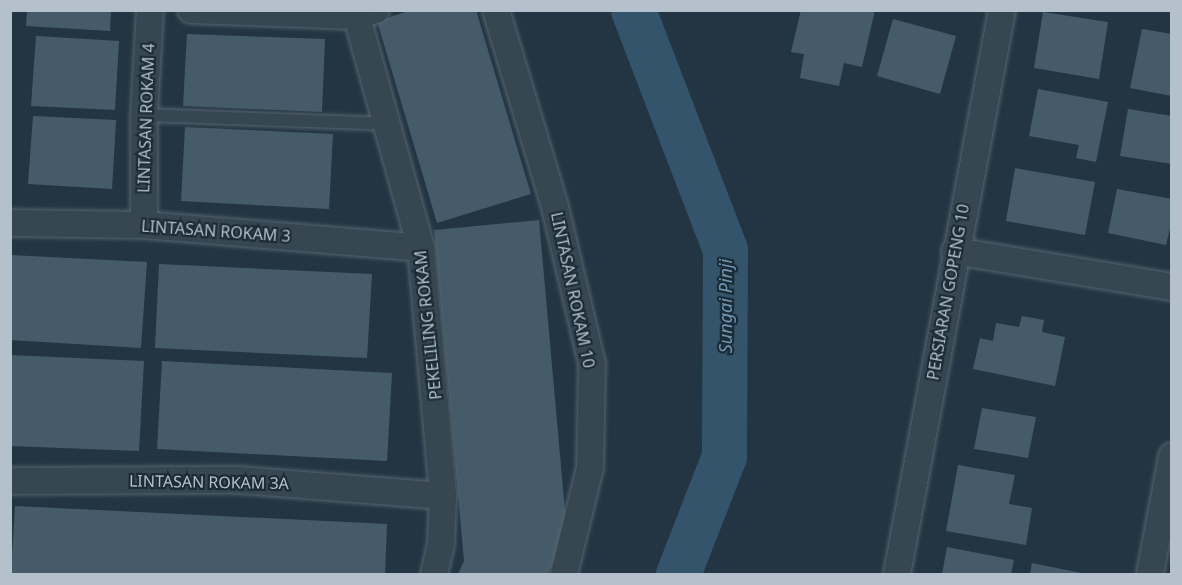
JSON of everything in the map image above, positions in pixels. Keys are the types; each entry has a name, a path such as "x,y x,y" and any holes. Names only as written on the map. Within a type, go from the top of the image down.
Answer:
{"street":[{"name":"LINTASAN ROKAM 4","path":"144,225 144,115 150,10"},
{"path":"191,10 363,12"},
{"name":"LINTASAN ROKAM 10","path":"496,10 554,203 592,364 590,468 564,574"},
{"name":"PERSIARAN GOPENG 10","path":"897,574 955,251 1002,10"},
{"name":"PEKELILING ROKAM","path":"363,12 385,124 422,248 443,495 441,544 434,574"},
{"name":"LINTASAN ROKAM 3","path":"10,224 144,225 422,248"},
{"path":"955,251 1172,287"},
{"path":"1150,574 1172,456"},
{"name":"LINTASAN ROKAM 3A","path":"10,481 239,480 443,495"}],"lane":[{"path":"144,115 385,124"}],"building":[{"path":"27,10 111,10 110,31 26,26"},
{"path":"412,10 476,10 531,194 437,223 377,21"},
{"path":"801,10 875,10 862,67 844,63 839,86 800,78 804,54 791,52"},
{"path":"1043,12 1108,22 1099,79 1034,68"},
{"path":"893,19 956,36 940,94 877,76"},
{"path":"1142,29 1172,34 1172,96 1130,88"},
{"path":"187,34 325,39 322,112 183,106"},
{"path":"36,36 119,41 115,110 31,106"},
{"path":"1038,89 1108,102 1096,162 1076,158 1079,145 1029,136"},
{"path":"1128,109 1172,116 1172,164 1120,156"},
{"path":"33,116 116,120 112,189 28,184"},
{"path":"185,127 333,134 329,209 181,201"},
{"path":"1015,168 1095,182 1085,235 1006,221"},
{"path":"1117,189 1172,199 1172,220 1166,245 1108,233"},
{"path":"539,220 567,533 548,574 458,574 464,561 434,230"},
{"path":"10,255 147,262 141,348 10,340"},
{"path":"159,264 372,274 367,358 155,348"},
{"path":"1022,316 1044,320 1042,332 1065,337 1055,386 973,369 980,338 993,341 996,323 1019,327"},
{"path":"10,355 144,361 139,451 10,446"},
{"path":"162,361 392,373 387,461 157,449"},
{"path":"982,408 1036,417 1028,458 974,449"},
{"path":"958,465 1015,475 1009,504 1032,508 1026,545 946,531"},
{"path":"15,506 387,524 385,574 11,574"},
{"path":"947,547 1014,560 1011,574 942,574"},
{"path":"1032,563 1081,573 1081,574 1030,574"}],"waterway":[{"name":"Sungai Pinji","path":"633,10 725,250 724,456 678,574"}]}
